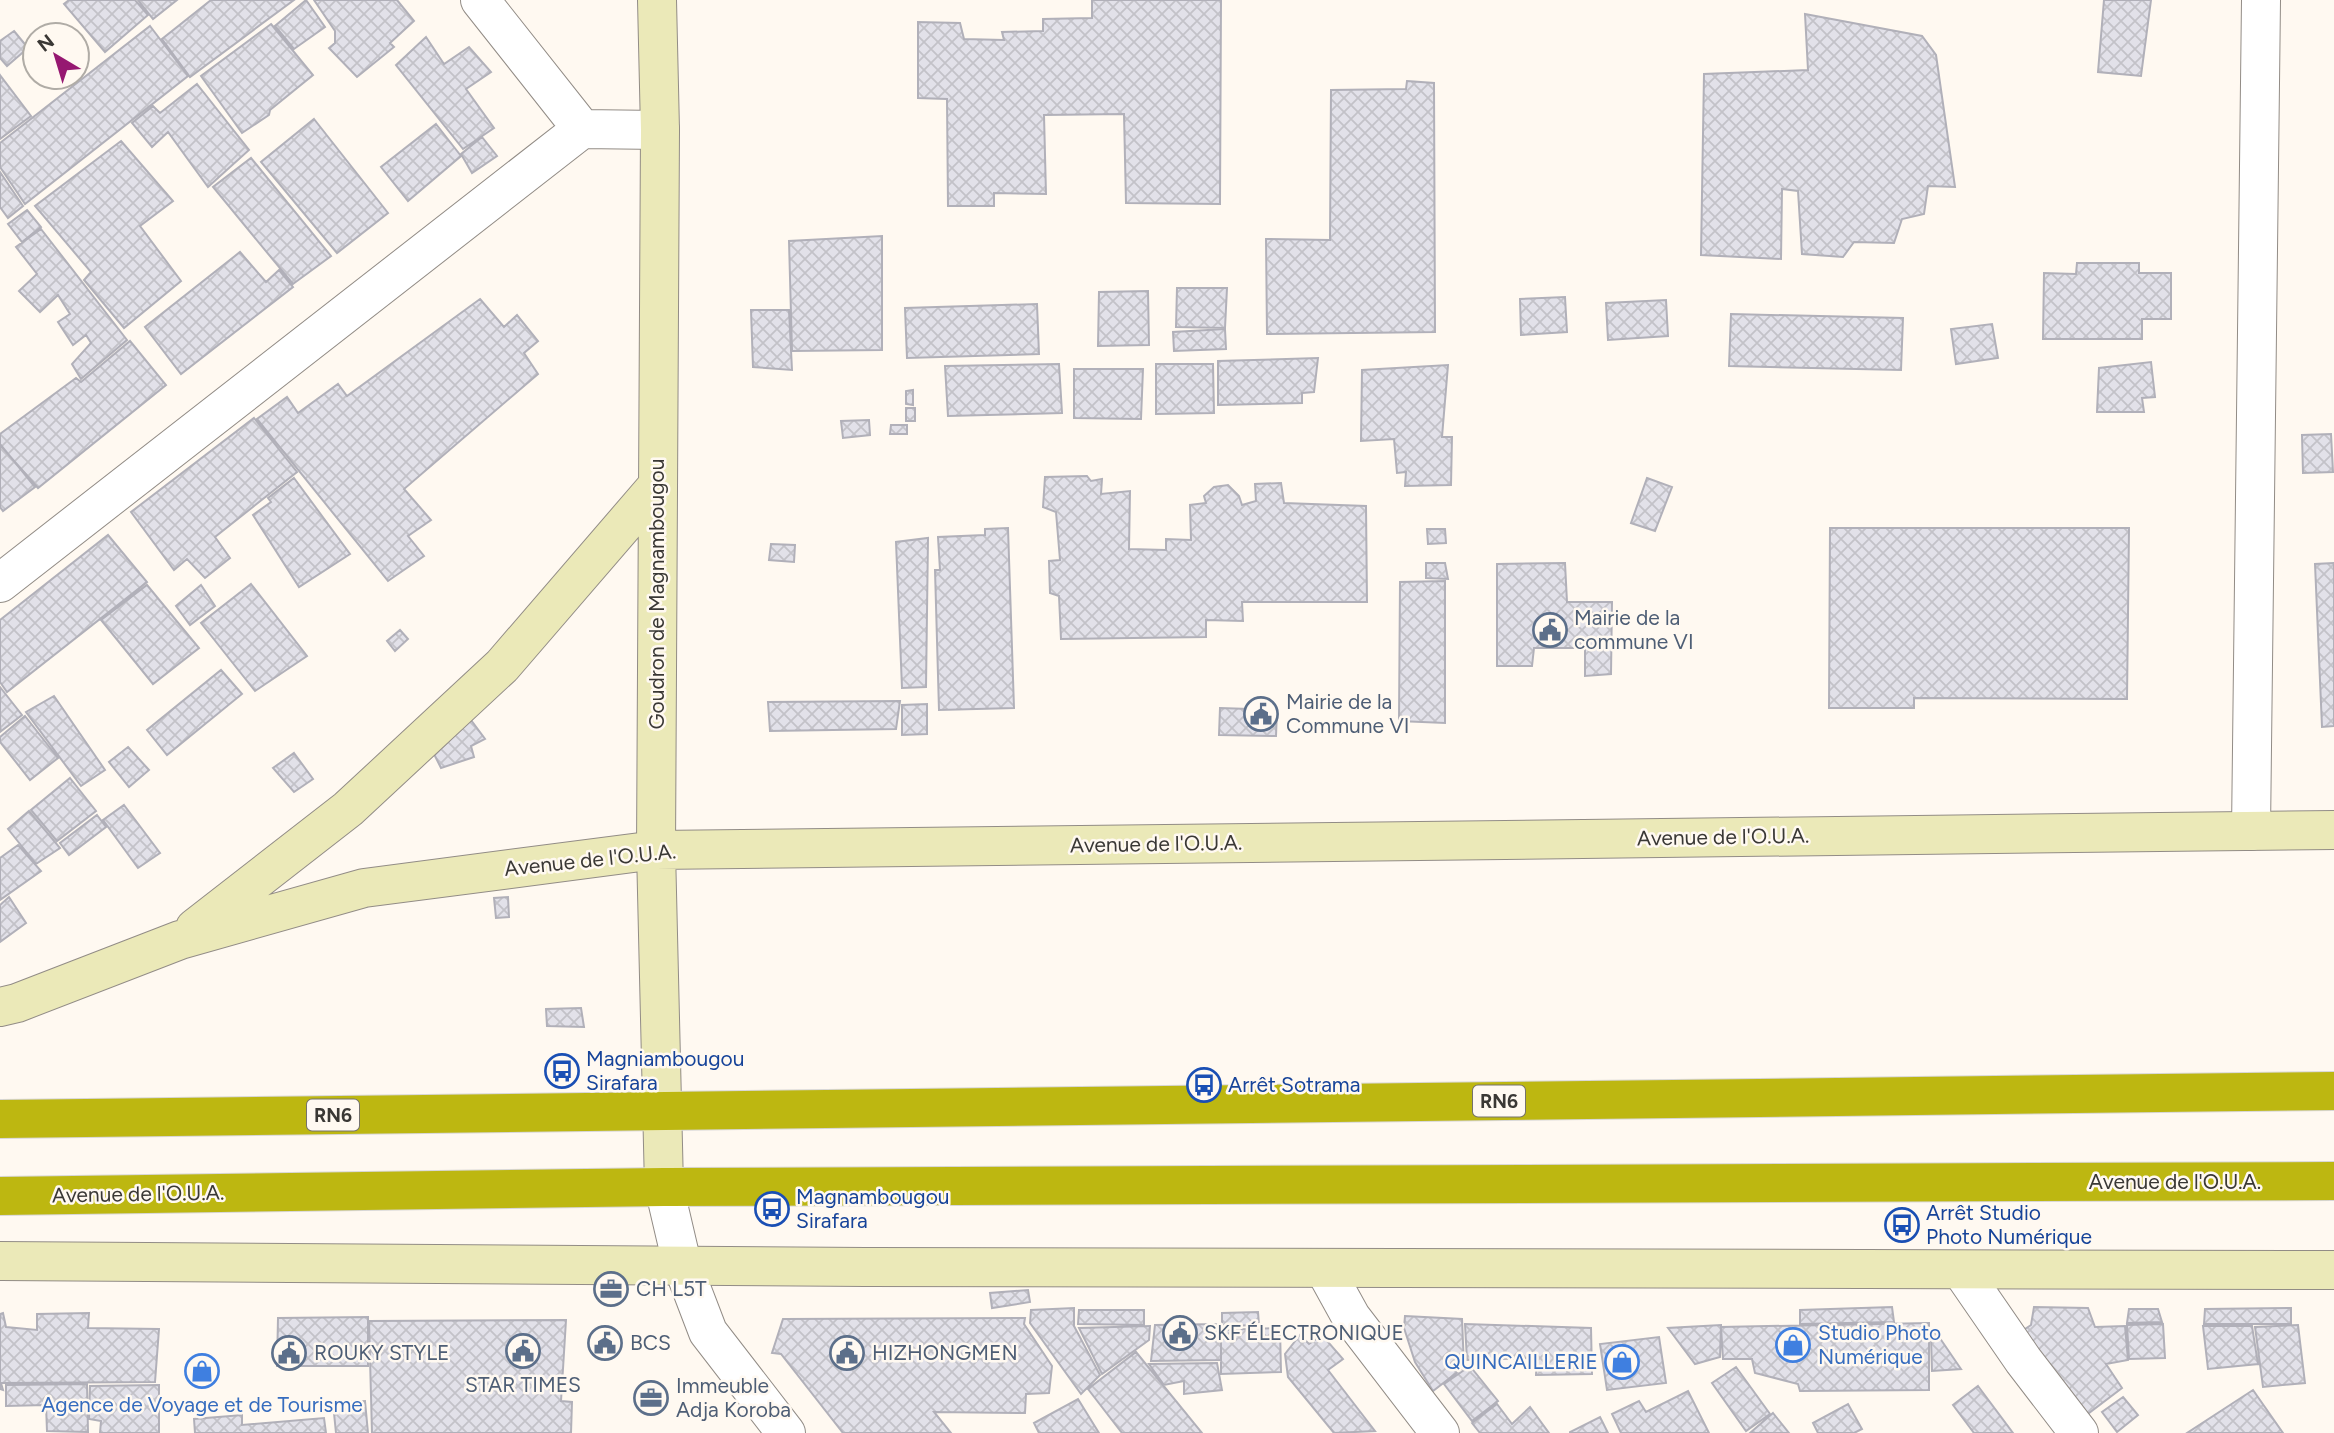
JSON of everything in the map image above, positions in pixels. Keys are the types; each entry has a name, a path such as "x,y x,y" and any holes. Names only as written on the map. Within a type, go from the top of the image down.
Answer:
{"highway":[{"name":"RN6","path":"0,1119 2334,1091"},
{"name":"Avenue de l'O.U.A.","path":"0,1196 664,1187 2334,1181"}],"street":[{"path":"480,0 582,129"},
{"name":"Goudron de Magnambougou","path":"657,0 660,130 656,850 664,1187"},
{"path":"2251,831 2261,0"},
{"path":"0,583 582,129 660,130"},
{"path":"180,940 348,809 502,666 658,485"},
{"name":"Avenue de l'O.U.A.","path":"0,1007 17,1003 180,940 364,888 656,850 2334,830"},
{"path":"664,1187 682,1264 708,1332 786,1433"},
{"path":"0,1261 880,1267 2334,1270"},
{"path":"1324,1268 1351,1317 1440,1433"},
{"path":"1961,1270 2023,1360 2079,1433"}],"building":[{"path":"69,0 135,0 148,15 105,52 91,36 91,21 79,21 64,4"},
{"path":"138,0 177,0 153,19"},
{"path":"211,0 294,0 190,77 162,39"},
{"path":"306,0 325,27 294,49 275,26"},
{"path":"314,0 397,0 414,21 390,43 394,47 357,77 329,48 335,43 335,31"},
{"path":"1092,0 1221,0 1220,204 1126,203 1124,114 1044,115 1046,194 994,193 994,206 948,206 947,99 918,98 918,22 960,23 964,39 1004,40 1002,32 1043,31 1043,19 1092,18"},
{"path":"2104,0 2151,0 2141,76 2098,72"},
{"path":"1805,14 1922,36 1936,55 1955,187 1928,186 1924,214 1902,219 1894,243 1854,242 1843,257 1802,254 1798,191 1782,189 1781,259 1701,255 1704,74 1808,70"},
{"path":"271,24 313,75 270,110 269,115 242,133 201,76"},
{"path":"150,26 188,76 25,204 0,167 0,143 67,91 91,91 91,72"},
{"path":"14,31 21,40 21,54 7,66 0,58 0,41"},
{"path":"426,37 444,64 469,47 491,72 466,89 494,128 463,149 396,65"},
{"path":"0,75 31,116 0,139"},
{"path":"1407,81 1434,83 1435,332 1267,334 1266,239 1330,240 1331,90 1406,89"},
{"path":"197,84 249,150 208,187 168,132 152,147 132,123 153,106 160,113"},
{"path":"314,119 388,213 337,253 261,162"},
{"path":"436,124 461,156 408,201 381,167"},
{"path":"482,137 497,156 472,173 461,154"},
{"path":"121,141 173,201 140,226 181,281 124,328 84,280 91,272 35,206"},
{"path":"251,158 331,256 293,284 213,187"},
{"path":"0,172 23,206 8,218 0,207"},
{"path":"27,210 41,227 22,242 8,224"},
{"path":"41,229 127,340 81,379 72,364 91,343 86,335 73,345 58,322 70,314 58,295 40,312 19,291 37,274 16,247"},
{"path":"882,236 882,350 792,351 789,241"},
{"path":"240,252 266,282 279,270 293,287 181,374 145,327"},
{"path":"2077,263 2139,263 2139,273 2171,273 2171,319 2142,319 2142,339 2043,339 2044,273 2076,274"},
{"path":"1177,288 1227,288 1225,328 1176,327"},
{"path":"1148,291 1149,345 1098,346 1099,292"},
{"path":"1565,297 1567,332 1521,335 1520,299"},
{"path":"480,299 504,327 517,315 538,341 524,353 538,374 404,489 431,520 408,536 424,556 388,581 257,419 287,397 298,413 338,384 347,396"},
{"path":"1666,300 1668,336 1608,340 1606,303"},
{"path":"1037,304 1039,354 907,358 905,308"},
{"path":"751,310 789,310 792,370 753,367"},
{"path":"1731,314 1903,318 1901,370 1729,366"},
{"path":"1992,324 1998,358 1956,364 1951,329"},
{"path":"1225,329 1226,349 1174,351 1173,332"},
{"path":"130,341 166,385 38,488 0,445 0,434 76,378 81,382"},
{"path":"1318,358 1314,392 1302,393 1302,403 1218,405 1218,361"},
{"path":"2151,362 2155,397 2142,398 2144,412 2097,412 2099,368"},
{"path":"1059,364 1062,413 948,416 945,366"},
{"path":"1156,364 1213,364 1214,413 1156,414"},
{"path":"1448,365 1442,437 1452,437 1451,485 1405,486 1406,472 1397,473 1394,439 1361,441 1362,370"},
{"path":"1074,369 1143,369 1141,419 1074,418"},
{"path":"913,390 913,405 906,404 906,391"},
{"path":"906,408 915,408 915,421 906,421"},
{"path":"254,418 297,472 215,537 230,558 205,578 187,559 174,570 131,512"},
{"path":"869,420 870,435 843,438 841,421"},
{"path":"891,425 907,425 907,434 890,434"},
{"path":"2331,434 2333,472 2303,473 2302,435"},
{"path":"0,444 35,487 3,511 0,507"},
{"path":"1087,476 1091,481 1102,479 1101,494 1130,491 1129,549 1166,550 1166,539 1191,540 1190,505 1206,503 1204,496 1214,487 1228,485 1239,496 1242,505 1256,501 1255,484 1281,483 1284,503 1366,506 1367,602 1242,602 1243,621 1206,620 1206,637 1061,639 1059,596 1050,593 1049,561 1060,560 1056,512 1043,507 1045,477"},
{"path":"294,478 350,554 299,587 253,515 271,502 268,498"},
{"path":"1647,478 1672,487 1655,531 1631,523"},
{"path":"1008,528 1014,708 939,710 935,570 940,570 938,537 985,535 985,529"},
{"path":"1830,528 2129,528 2127,699 1914,698 1914,708 1829,708"},
{"path":"1427,529 1445,529 1446,543 1428,544"},
{"path":"108,535 147,582 7,692 0,682 0,620"},
{"path":"928,538 926,687 902,688 896,542"},
{"path":"771,544 795,545 794,562 769,560"},
{"path":"1426,563 1445,563 1448,579 1426,578"},
{"path":"1565,563 1567,602 1612,602 1611,674 1585,676 1585,648 1534,648 1532,666 1497,666 1497,564"},
{"path":"2334,563 2334,726 2322,727 2315,564"},
{"path":"1445,581 1445,723 1399,721 1400,582"},
{"path":"251,584 307,656 255,691 201,623"},
{"path":"147,585 199,648 153,684 101,620"},
{"path":"201,585 215,606 190,625 176,606"},
{"path":"400,630 408,639 395,651 387,641"},
{"path":"221,670 242,694 167,755 147,730"},
{"path":"0,687 22,715 0,732"},
{"path":"54,696 105,770 81,786 26,712"},
{"path":"900,701 896,729 770,731 768,702"},
{"path":"927,704 927,734 902,735 902,705"},
{"path":"1220,708 1277,710 1276,736 1219,735"},
{"path":"25,716 58,758 30,780 0,742 0,737"},
{"path":"471,720 485,739 471,746 474,757 441,768 430,746"},
{"path":"128,747 149,770 129,787 109,762"},
{"path":"294,753 313,779 294,792 273,768"},
{"path":"70,778 96,811 57,841 31,810"},
{"path":"124,805 160,853 138,868 103,820"},
{"path":"29,811 60,848 36,864 8,829"},
{"path":"97,815 106,827 69,855 60,843"},
{"path":"18,845 41,871 0,900 0,858"},
{"path":"9,897 26,923 0,942 0,905"},
{"path":"508,897 509,917 496,918 494,898"},
{"path":"581,1008 584,1027 547,1026 546,1009"},
{"path":"1028,1290 1030,1302 992,1308 990,1293"},
{"path":"1892,1307 1894,1322 1800,1324 1800,1310"},
{"path":"2034,1307 2088,1308 2095,1327 2125,1326 2128,1360 2106,1364 2122,1388 2085,1416 2019,1333 2031,1325"},
{"path":"1074,1308 1074,1326 1100,1375 1081,1394 1030,1323 1031,1310"},
{"path":"2291,1308 2291,1324 2204,1324 2205,1309"},
{"path":"2129,1309 2158,1309 2162,1322 2127,1323"},
{"path":"1079,1310 1144,1310 1144,1325 1078,1324"},
{"path":"1258,1312 1259,1325 1222,1326 1222,1313"},
{"path":"3,1313 6,1327 37,1330 37,1314 89,1313 88,1328 159,1329 155,1382 1,1383 3,1390 0,1389 0,1314"},
{"path":"1405,1316 1462,1319 1464,1367 1433,1391 1415,1362 1404,1328"},
{"path":"368,1317 368,1366 277,1366 278,1318"},
{"path":"1025,1318 1024,1324 1052,1366 1049,1393 1026,1394 1025,1413 934,1412 951,1433 843,1433 781,1354 772,1353 783,1319"},
{"path":"566,1320 561,1401 572,1402 571,1433 372,1433 369,1321"},
{"path":"1929,1323 1929,1390 1800,1391 1798,1384 1755,1373 1752,1359 1723,1359 1721,1327"},
{"path":"1221,1324 1221,1360 1151,1361 1155,1325"},
{"path":"1465,1324 1591,1328 1592,1374 1536,1375 1537,1358 1467,1360"},
{"path":"2163,1324 2165,1358 2129,1359 2127,1325"},
{"path":"1721,1325 1720,1357 1695,1364 1668,1328"},
{"path":"2298,1325 2305,1383 2263,1387 2255,1327"},
{"path":"1150,1326 1149,1340 1102,1374 1079,1328"},
{"path":"2203,1326 2252,1326 2258,1364 2208,1369"},
{"path":"1280,1328 1281,1372 1221,1374 1221,1330"},
{"path":"1935,1331 1961,1369 1932,1371 1931,1337"},
{"path":"1300,1335 1309,1344 1322,1335 1343,1359 1328,1370 1375,1431 1334,1433 1288,1377 1285,1354"},
{"path":"1659,1337 1666,1383 1607,1390 1600,1344"},
{"path":"1136,1352 1202,1433 1122,1433 1088,1389"},
{"path":"1217,1363 1222,1390 1184,1394 1184,1381 1164,1385 1149,1364"},
{"path":"1470,1366 1498,1401 1472,1421 1444,1384"},
{"path":"1736,1367 1770,1414 1746,1431 1712,1383"},
{"path":"87,1384 88,1432 47,1431 46,1405 6,1406 6,1385"},
{"path":"159,1385 159,1433 100,1433 101,1421 89,1419 90,1386"},
{"path":"1978,1386 2013,1433 1974,1433 1953,1405"},
{"path":"2253,1390 2283,1433 2187,1433"},
{"path":"1688,1391 1709,1433 1621,1433 1612,1414 1639,1401 1646,1412"},
{"path":"2123,1397 2138,1415 2117,1432 2102,1412"},
{"path":"1078,1399 1099,1433 1039,1433 1034,1423"},
{"path":"365,1401 368,1433 336,1433 333,1403"},
{"path":"1497,1404 1512,1424 1530,1407 1549,1433 1480,1433 1472,1423"},
{"path":"1848,1404 1862,1429 1854,1433 1818,1433 1813,1423"},
{"path":"1773,1413 1789,1433 1750,1433"},
{"path":"242,1415 242,1425 324,1418 326,1433 195,1433 194,1419"},
{"path":"1600,1417 1608,1433 1570,1433 1570,1432"}],"place":[{"name":"Mairie de la commune VI","path":"1550,630"},
{"name":"Mairie de la Commune VI","path":"1261,714"},
{"name":"Magniambougou Sirafara","path":"562,1071"},
{"name":"Arrêt Sotrama","path":"1204,1085"},
{"name":"Magnambougou Sirafara","path":"772,1209"},
{"name":"Arrêt Studio Photo Numérique","path":"1902,1225"},
{"name":"CH L5T","path":"611,1289"},
{"name":"SKF ÉLECTRONIQUE","path":"1180,1333"},
{"name":"BCS","path":"605,1343"},
{"name":"Studio Photo Numérique","path":"1793,1345"},
{"name":"STAR TIMES","path":"523,1351"},
{"name":"ROUKY STYLE","path":"289,1353"},
{"name":"HIZHONGMEN","path":"847,1353"},
{"name":"QUINCAILLERIE","path":"1622,1362"},
{"name":"Agence de Voyage et de Tourisme","path":"202,1371"},
{"name":"Immeuble Adja Koroba","path":"651,1398"}]}
